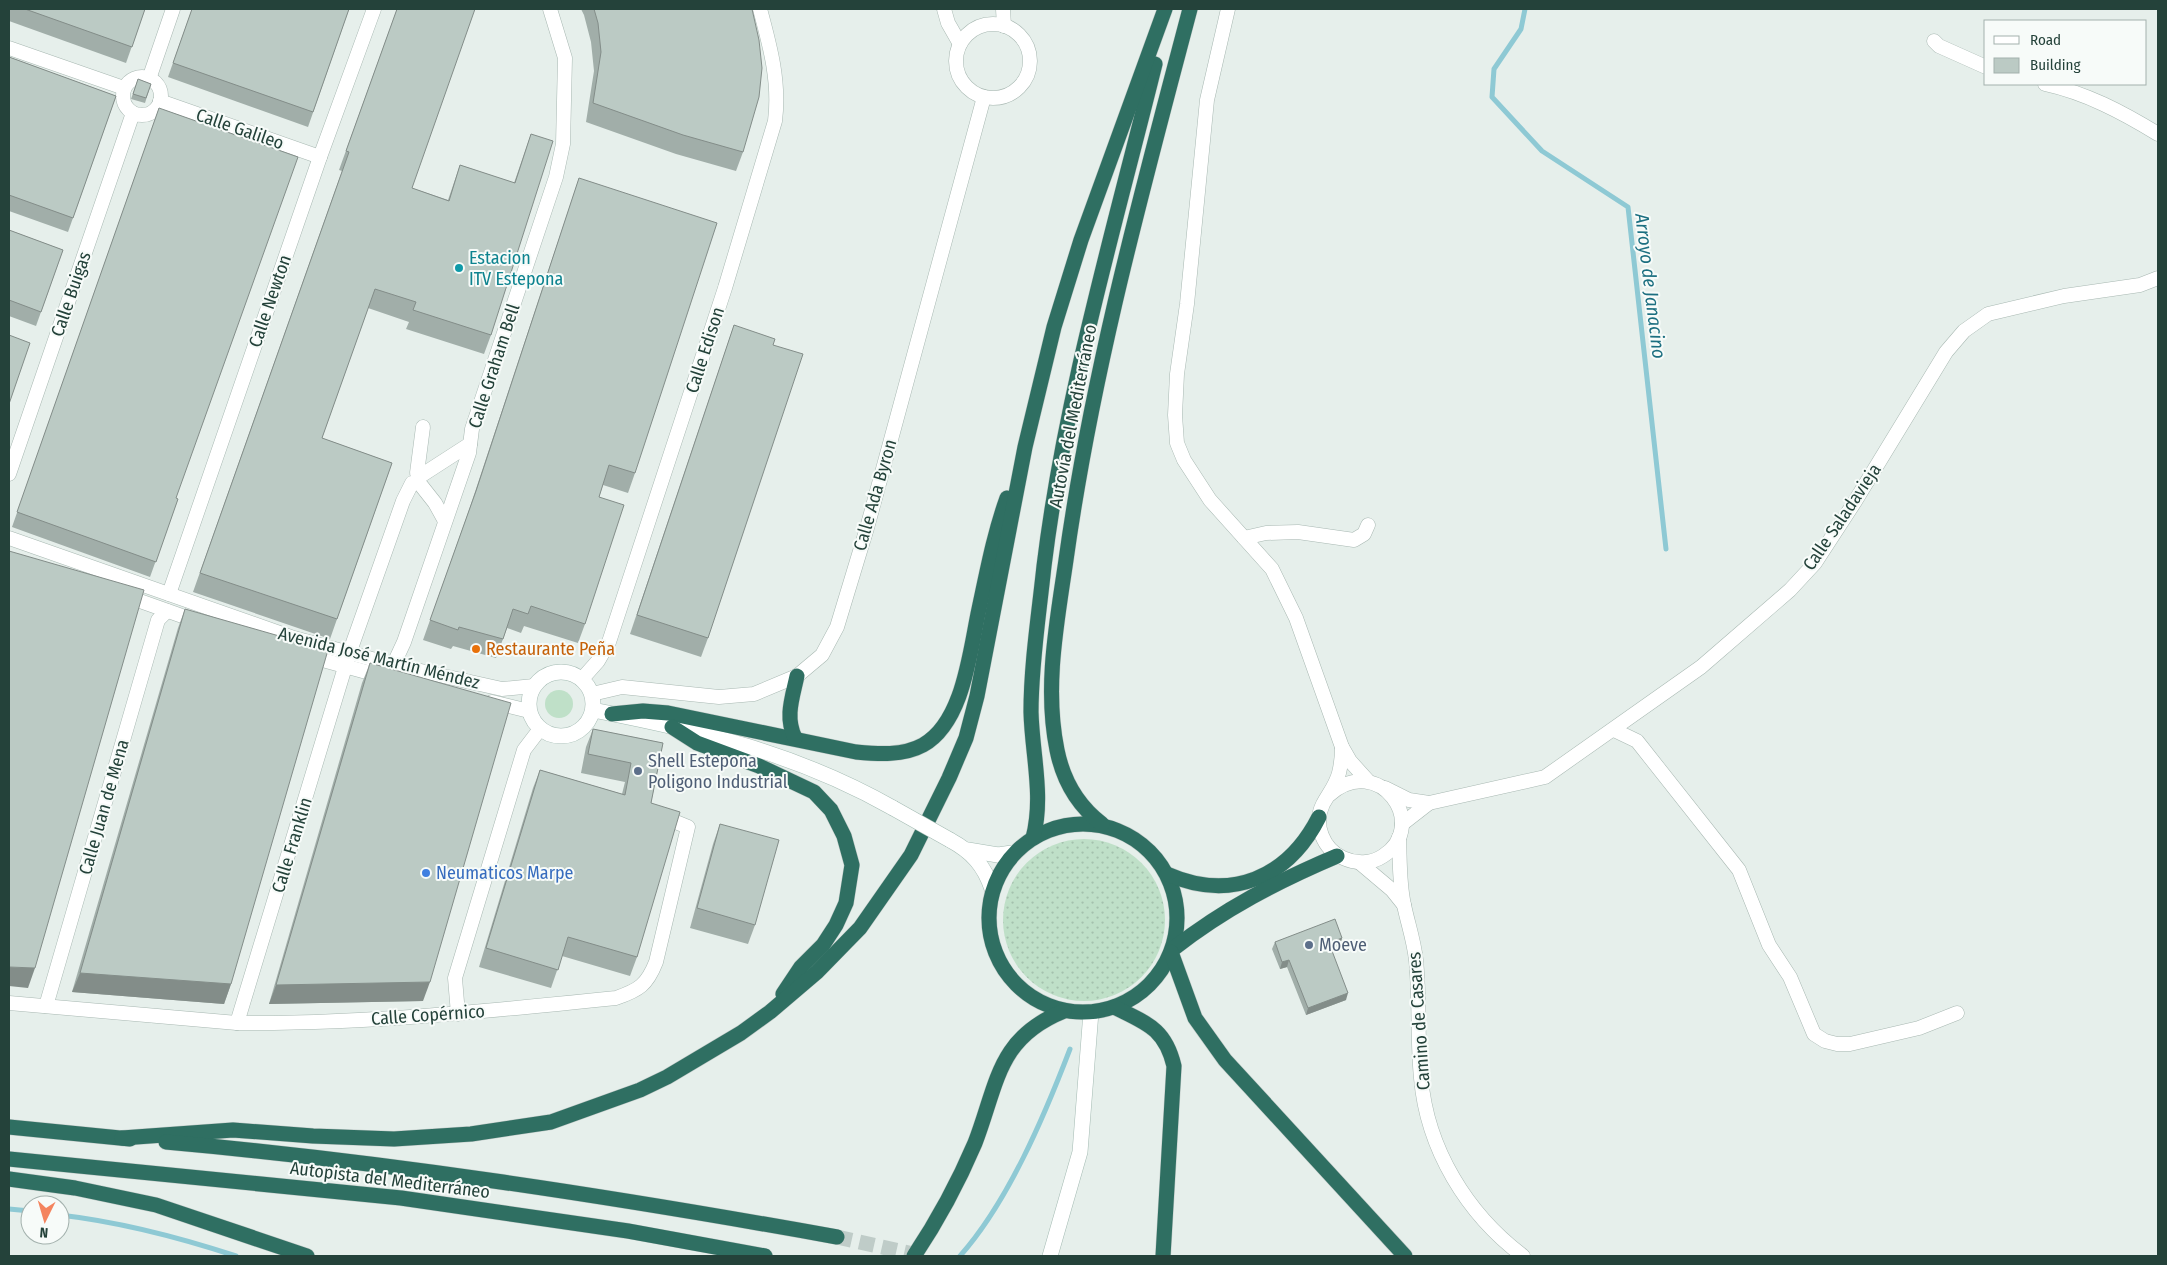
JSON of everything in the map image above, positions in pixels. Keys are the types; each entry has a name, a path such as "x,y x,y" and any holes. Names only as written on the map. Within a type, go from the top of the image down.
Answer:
{"highway":[{"name":"Autovía del Mediterráneo","path":"1025,448 1054,327 1081,240 1167,9"},
{"name":"Autovía del Mediterráneo","path":"1033,838 1038,811 1031,711 1034,661 1045,564 1063,456 1092,309 1167,9"},
{"name":"Autovía del Mediterráneo","path":"1102,824 1076,799 1066,781 1059,761 1052,708 1055,635 1071,525 1105,347 1140,196 1190,9"},
{"path":"612,714 643,711 668,714 795,738 856,752 882,754 905,752 923,745 937,734 950,715 961,690 996,536 1025,448"},
{"path":"9,1127 122,1138 233,1130 313,1136 394,1139 471,1134 551,1122 610,1102 668,1077 741,1033 770,1012 817,972 860,928 911,855 949,778 966,738 977,696 1025,448"},
{"path":"795,738 789,726 788,714 796,676"},
{"path":"672,727 697,743 759,766 814,792 831,810 844,836 852,865 846,903 836,925 823,945 801,968 770,1012"},
{"path":"1167,874 1188,883 1213,886 1232,886 1257,877 1288,861 1309,837 1319,817"},
{"path":"1079,823 1102,824 1118,830 1138,842 1167,874 1176,900 1178,925 1172,950 1162,970 1149,986 1133,998 1114,1007 1091,1012 1064,1011 1029,996 1007,975 993,948 990,934 988,919 992,889 1004,864 1012,853 1033,838 1055,828 1079,823"},
{"path":"1172,950 1206,923 1238,902 1337,856"},
{"path":"1172,950 1187,1000 1203,1031 1225,1060 1405,1256"},
{"path":"1114,1007 1158,1032 1166,1042 1174,1066 1162,1256"},
{"path":"914,1256 942,1214 974,1143 1003,1061 1018,1039 1045,1018 1064,1011"},
{"name":"Autopista del Mediterráneo","path":"122,1138 228,1148 480,1178 665,1206 837,1237"},
{"name":"Autopista del Mediterráneo","path":"9,1158 400,1198 628,1231 765,1256"},
{"path":"9,1179 75,1188 156,1204 307,1256"}],"street":[{"path":"149,79 173,9"},
{"name":"Calle Newton","path":"170,594 320,157 374,9"},
{"name":"Calle Graham Bell","path":"394,665 445,522 470,444 472,429 552,191 563,144 565,58 550,9"},
{"name":"Calle Edison","path":"582,679 598,661 609,642 725,288 775,121 778,101 777,84 760,9"},
{"path":"944,9 948,23 960,44"},
{"path":"1003,9 1004,26"},
{"path":"1228,9 1207,100 1175,415 1177,443 1184,460 1210,500 1272,569 1296,618 1342,747 1350,761 1368,781"},
{"path":"992,24 1004,26 1016,32 1024,41 1029,52 1030,65 1027,77 1009,95 996,98 984,97 974,93 959,76 956,54 968,33 979,26 992,24"},
{"path":"1934,40 1939,46 1984,66"},
{"path":"9,48 124,88"},
{"path":"138,78 149,79 158,86 160,101 157,108 146,115 133,113 123,100 124,88 128,83 138,78"},
{"path":"2049,85 2067,89 2108,105 2158,134"},
{"name":"Calle Ada Byron","path":"592,694 622,687 719,697 754,694 796,676 822,655 837,627 867,528 984,97"},
{"name":"Calle Galileo","path":"160,101 320,157"},
{"name":"Calle Buigas","path":"9,474 133,113"},
{"name":"Calle Saladavieja","path":"1385,788 1409,800 1429,803 1545,777 1701,667 1790,590 1815,563 1946,352 1964,331 1988,314 2064,296 2140,284 2158,278"},
{"path":"423,428 417,479 435,503 445,522"},
{"path":"348,660 403,501 417,479 470,444"},
{"path":"1244,538 1266,533 1298,532 1354,540 1364,534 1368,525"},
{"name":"Avenida José Martín Méndez","path":"9,538 294,638 348,660 373,674 450,692"},
{"path":"111,591 211,626"},
{"name":"Avenida José Martín Méndez","path":"170,594 176,603 241,627 255,635 263,643"},
{"name":"Calle Juan de Mena","path":"46,1006 158,620 167,611"},
{"name":"Avenida José Martín Méndez","path":"287,650 394,665 502,689 534,686"},
{"name":"Calle Franklin","path":"237,1023 348,660"},
{"path":"373,674 386,672 394,665"},
{"path":"551,673 567,673 582,679 592,694 593,710 584,727 567,736 557,737 540,729 533,721 529,711 528,702 534,686 551,673"},
{"name":"Avenida José Martín Méndez","path":"479,698 529,711"},
{"path":"593,710 767,750 842,780 968,850 984,868 992,889"},
{"path":"458,1014 454,978 524,750 540,729"},
{"path":"1614,730 1637,741 1739,870 1770,945 1790,976 1814,1034 1825,1041 1837,1044 1850,1044 1918,1028 1957,1013"},
{"path":"1329,795 1339,773 1342,747"},
{"path":"1368,781 1385,788 1395,798 1400,810 1400,831 1384,856 1360,863 1337,856 1323,839 1319,817 1322,805 1329,795 1338,786 1350,782 1368,781"},
{"name":"Calle Saladavieja","path":"1400,831 1429,803"},
{"name":"Calle Copérnico","path":"9,1003 237,1023 272,1023 458,1014 616,998 636,991 650,977 656,962 688,827 656,813"},
{"name":"Camino de Casares","path":"1400,831 1404,905 1412,930 1416,962 1421,1079 1432,1130 1452,1177 1481,1218 1501,1240 1523,1256"},
{"path":"968,850 998,855 1012,853"},
{"name":"Camino de Casares","path":"1360,863 1392,890 1404,905"},
{"path":"1050,1256 1080,1152 1091,1012"}],"green space":[{"path":"559,690 569,694 573,704 569,714 559,718 549,714 545,704 549,694"},
{"path":"1084,839 1100,841 1115,846 1129,853 1141,863 1151,875 1158,889 1163,904 1165,920 1163,936 1158,951 1151,965 1141,977 1129,987 1115,994 1100,999 1084,1001 1068,999 1053,994 1039,987 1027,977 1017,965 1010,951 1005,936 1003,920 1005,904 1010,889 1017,875 1027,863 1039,853 1053,846 1068,841"}],"building":[{"path":"25,9 145,9 132,47"},
{"path":"192,9 349,9 313,112 173,63"},
{"path":"397,9 475,9 412,188 449,201 460,165 515,183 531,134 553,141 491,335 413,310 416,302 375,289 322,438 392,463 337,619 200,573 349,152 346,151"},
{"path":"594,9 752,9 759,40 762,68 759,97 743,152 683,135 593,103 601,52 598,23"},
{"path":"9,57 116,96 73,218 9,195"},
{"path":"138,79 151,84 146,98 133,94"},
{"path":"159,108 298,157 176,498 178,499 156,562 17,512"},
{"path":"579,178 717,223 635,473 609,465 599,497 624,505 585,624 531,606 528,614 513,609 503,639 459,627 458,630 430,620 476,491"},
{"path":"9,230 63,250 41,312 9,300"},
{"path":"734,325 775,339 773,345 803,354 708,638 637,615"},
{"path":"9,335 30,343 9,404"},
{"path":"9,551 144,590 35,968 9,967"},
{"path":"185,609 328,650 231,984 80,973"},
{"path":"370,663 511,703 430,982 276,985"},
{"path":"593,729 663,743 651,803 680,812 637,957 568,937 558,970 486,948 540,770 625,795 631,763 588,754"},
{"path":"720,824 779,840 755,925 697,908"},
{"path":"1335,919 1342,938 1329,943 1348,993 1308,1008 1289,960 1282,962 1275,942"}],"waterway":[{"name":"Arroyo de Janacino","path":"1525,9 1521,29 1494,69 1492,97 1542,151 1628,207 1666,549"},
{"path":"960,1256 994,1210 1009,1185 1049,1102 1070,1049"},
{"path":"9,1209 20,1210"},
{"path":"70,1217 149,1231 236,1256"}],"tunnel":[{"path":"837,1237 922,1256"}],"place":[{"name":"Estacion ITV Estepona","path":"459,268"},
{"name":"Restaurante Peña","path":"476,649"},
{"name":"Shell Estepona Poligono Industrial","path":"638,771"},
{"name":"Neumaticos Marpe","path":"426,873"},
{"name":"Moeve","path":"1309,945"}]}
